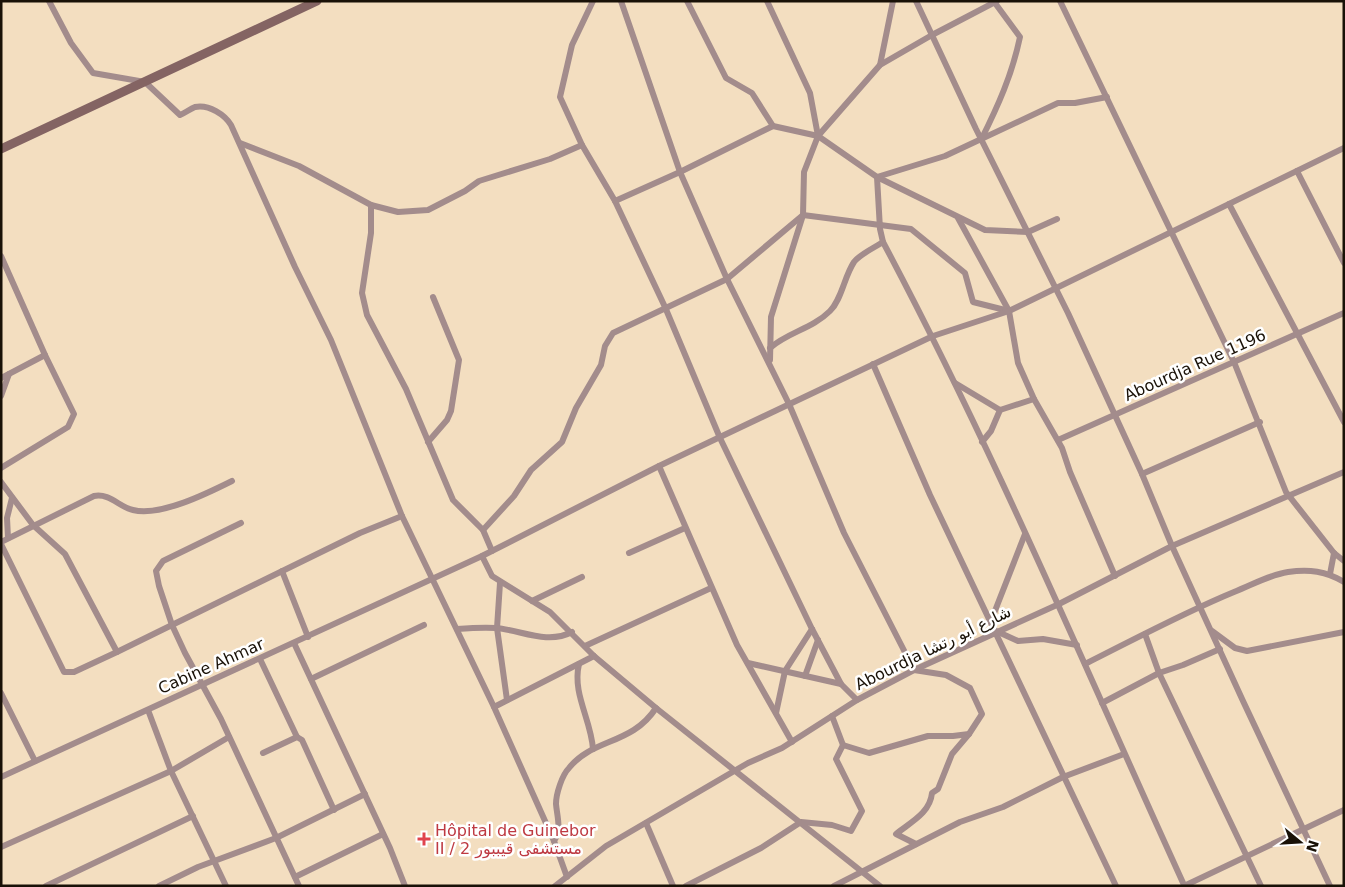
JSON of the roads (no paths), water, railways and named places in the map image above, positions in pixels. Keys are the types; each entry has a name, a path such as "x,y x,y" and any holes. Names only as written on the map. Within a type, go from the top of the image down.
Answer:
{"street":[{"path":"50,1 72,43 93,73 145,82 180,116 197,107 216,111 226,118 240,143 295,267 331,340 402,516 494,707 554,841 567,877"},
{"path":"1,149 317,1"},
{"path":"593,1 572,45 560,89 560,98 582,145 615,201 665,307 720,438 812,629 841,684 856,700"},
{"path":"621,1 680,172 727,279 770,362 844,533 914,670 946,675 970,688 982,714 969,734 952,754 938,789 932,792 931,803 922,815 896,834 916,844"},
{"path":"687,1 726,78 752,93 773,126"},
{"path":"767,1 810,93 818,136"},
{"path":"880,65 893,1"},
{"path":"916,1 981,140 1056,288 1142,474 1172,546 1330,886"},
{"path":"1060,1 1234,362 1289,497 1334,553 1344,561"},
{"path":"770,362 771,317 803,215 804,172 818,136 880,65 932,35 996,2 1020,38 1014,66 1003,96 981,140"},
{"path":"876,177 945,156 1058,103 1075,103 1107,97"},
{"path":"615,201 680,172 773,126 818,136 876,177 985,230 1028,232 1057,218"},
{"path":"240,143 299,166 371,205 398,212 428,210 465,191 479,181 550,159 582,145"},
{"name":"Cabine Ahmar","path":"1,777 482,556 658,466 933,336 1009,311 1344,148"},
{"path":"1297,171 1344,263"},
{"path":"876,177 883,242 933,336 1059,604 1184,886 1344,810"},
{"path":"1229,204 1344,422"},
{"path":"371,205 371,233 362,294 367,315 406,389 453,500 483,530 492,551"},
{"path":"483,530 514,496 531,470 562,442 576,408 601,365 605,346 613,333 727,279 803,215 911,229 965,273 973,302 1009,311"},
{"path":"957,216 1009,311 1018,363 1034,400 1058,440 1114,576"},
{"path":"770,348 784,336 816,323 831,310 855,262 883,242"},
{"path":"1,256 45,355 74,414 68,427 1,468"},
{"path":"428,442 447,420 451,411 459,360 434,297"},
{"name":"Abourdja Rue 1196","path":"1058,440 1344,313"},
{"path":"1,378 45,355"},
{"path":"873,364 930,495 1116,886"},
{"path":"1,396 9,374"},
{"path":"955,383 1000,410 1034,400"},
{"path":"982,442 991,431 1000,410"},
{"path":"1142,474 1260,422"},
{"path":"658,466 737,645 792,742"},
{"name":"Abourdja شارع أبو رتشا","path":"555,886 606,846 734,771 792,742 856,700 996,631 1059,604 1172,546 1344,472"},
{"path":"3,541 94,496 104,496 133,510 140,511 164,508 194,499 232,481"},
{"path":"1,482 33,525 65,554 117,652"},
{"path":"12,498 3,541 64,672 74,672 360,533 402,516"},
{"path":"241,523 163,561 156,571 172,625 229,738 299,886"},
{"path":"629,553 685,528"},
{"path":"991,621 1026,534"},
{"path":"1330,574 1334,553"},
{"path":"482,556 488,572 500,583 550,612 594,656 656,708 880,886"},
{"path":"282,571 308,637"},
{"path":"1085,664 1201,606 1280,574 1304,571 1330,574 1344,582"},
{"path":"532,601 582,577"},
{"path":"500,583 497,628 507,700"},
{"path":"586,646 711,588"},
{"path":"311,678 424,625"},
{"path":"457,629 497,628 543,637 560,637 572,632"},
{"path":"776,712 785,671 812,629"},
{"path":"996,631 1018,641 1043,639 1077,645"},
{"path":"1212,631 1235,648 1244,651 1344,632"},
{"path":"1144,634 1159,672 1261,886"},
{"path":"805,676 818,640"},
{"path":"294,644 365,794 405,886"},
{"path":"1102,703 1159,672 1184,665 1220,649"},
{"path":"494,707 594,656"},
{"path":"260,659 297,737 302,740 334,810"},
{"path":"748,663 841,684"},
{"path":"579,664 576,686 592,732 593,749"},
{"path":"1,693 35,761"},
{"path":"554,841 559,831 556,801 564,776 576,760 593,749 636,731 648,722 656,708"},
{"path":"148,710 171,771 226,886"},
{"path":"686,886 761,848 801,822 832,825 851,831 862,811 836,759 843,745 832,716"},
{"path":"843,745 869,753 928,736 969,734"},
{"path":"263,753 297,737"},
{"path":"1,847 171,771 229,738"},
{"path":"834,886 960,822 1003,807 1063,777 1124,754"},
{"path":"159,886 215,861 276,838 365,794"},
{"path":"46,886 193,816"},
{"path":"646,823 673,886"},
{"path":"295,877 383,834"}],"place":[{"name":"Hôpital de Guinebor II / مستشفى قيببور 2","path":"424,839"}]}
